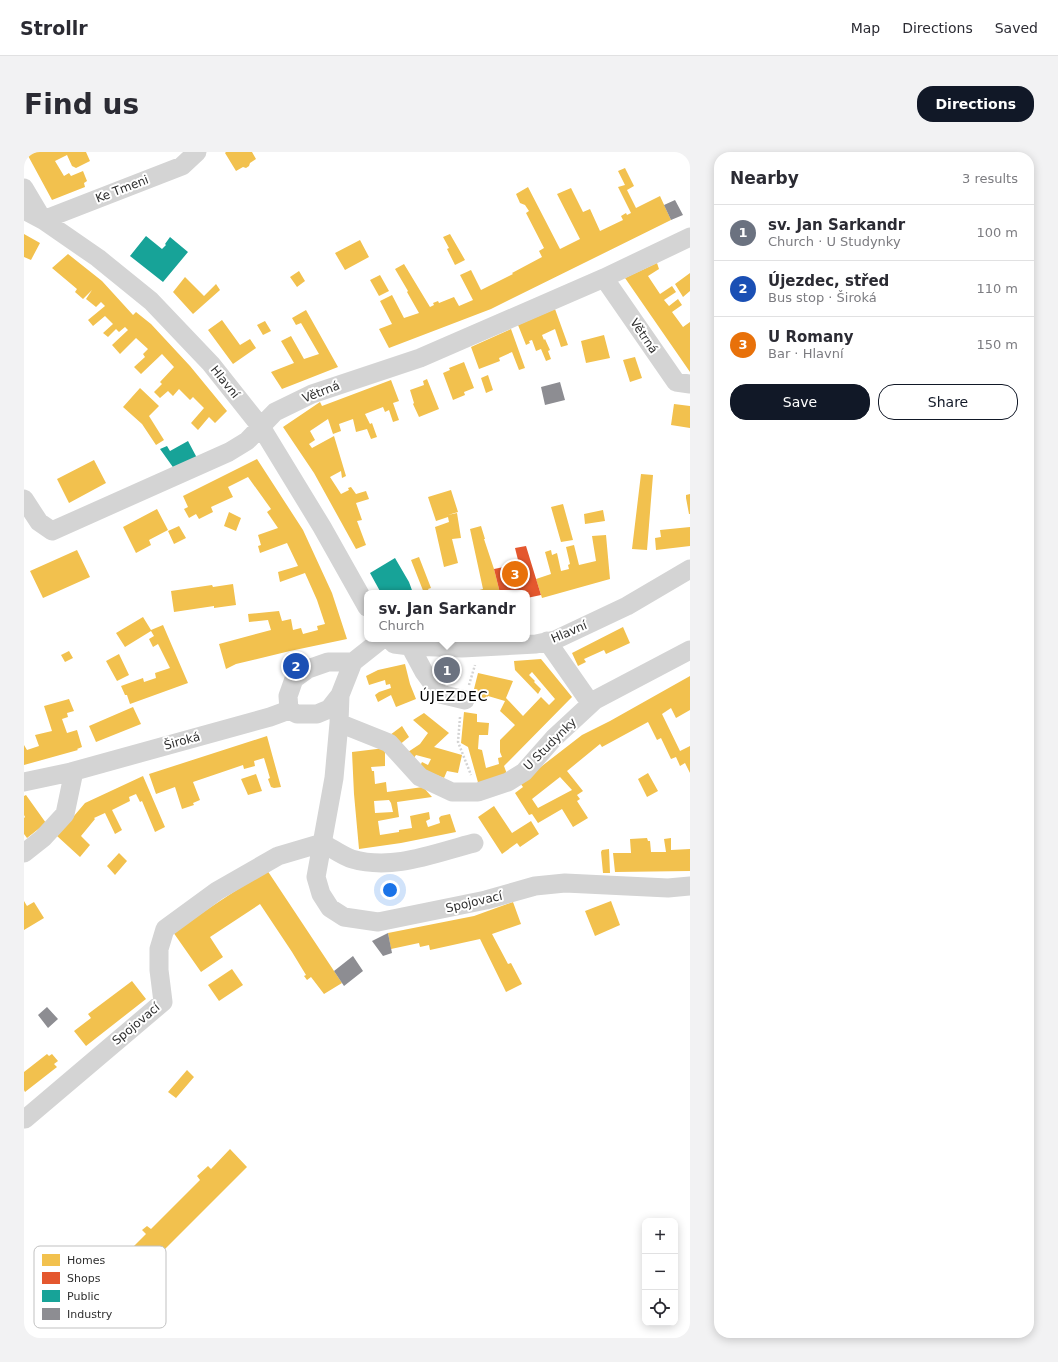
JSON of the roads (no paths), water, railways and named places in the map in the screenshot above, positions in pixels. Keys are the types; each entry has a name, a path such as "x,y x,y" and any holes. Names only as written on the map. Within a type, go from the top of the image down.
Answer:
{"street":[{"name":"Ke Tmeni","path":"43,220 182,166 197,152"},
{"path":"24,188 43,220"},
{"name":"Hlavní","path":"24,210 43,220 98,258 151,301 211,364 261,427 322,527 364,602"},
{"name":"Větrná","path":"24,499 39,522 52,531 229,452 247,441 275,412 312,394 420,358 604,278 690,237"},
{"name":"Větrná","path":"604,278 676,382 690,384"},
{"name":"Hlavní","path":"392,642 394,644 410,646 480,647 536,644 555,640 628,606 690,569"},
{"path":"547,641 591,704"},
{"path":"354,662 328,662 308,669 294,679 288,696 289,710 297,714 317,714 329,709 340,695 354,662 378,642"},
{"path":"410,646 424,672 440,694 464,700"},
{"name":"U Studynky","path":"339,723 388,743 420,777 452,792 478,792 508,782 524,772 554,738 595,700 690,650"},
{"name":"Spojovací","path":"340,695 334,778 316,877 321,894 330,908 344,917 378,922 486,900 535,886 565,883 596,883 668,888 690,886"},
{"name":"Široká","path":"24,782 74,771 270,717 289,710"},
{"path":"24,853 43,838 65,814 74,771"},
{"path":"322,843 351,858 366,862 407,861 474,842"},
{"name":"Spojovací","path":"25,1119 129,1029 163,1002 159,970 159,949 165,930 217,891 278,856 322,843"}],"place":[{"name":"U Romany","path":"515,574"},
{"name":"Újezdec, střed","path":"296,666"},
{"name":"sv. Jan Sarkandr","path":"447,670"}],"district":[{"name":"ÚJEZDEC","path":"454,696"}]}
